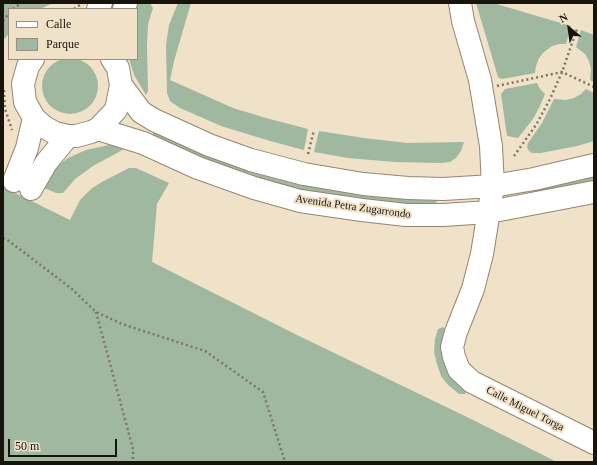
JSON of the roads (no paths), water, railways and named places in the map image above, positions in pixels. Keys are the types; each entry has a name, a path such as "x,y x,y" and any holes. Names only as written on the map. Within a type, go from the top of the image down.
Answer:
{"street":[{"path":"460,3 463,21 480,80 491,146 493,186 489,212"},
{"path":"32,60 28,66 23,84 25,102 34,118 44,127 55,133 68,136 84,135 98,128 116,110 121,85 118,68 113,60"},
{"path":"121,85 141,112 154,120 209,145 251,160 304,174 363,184 443,189 493,186 534,179 594,165"},
{"path":"34,118 27,148 22,185 46,163 68,136"},
{"name":"Avenida Petra Zugarrondo","path":"98,128 143,143 198,168 254,188 300,201 362,210 406,215 443,215 489,212 594,192"},
{"name":"Calle Miguel Torga","path":"489,212 482,254 473,289 456,332 452,347 454,358 459,370 472,382 594,443"}]}
